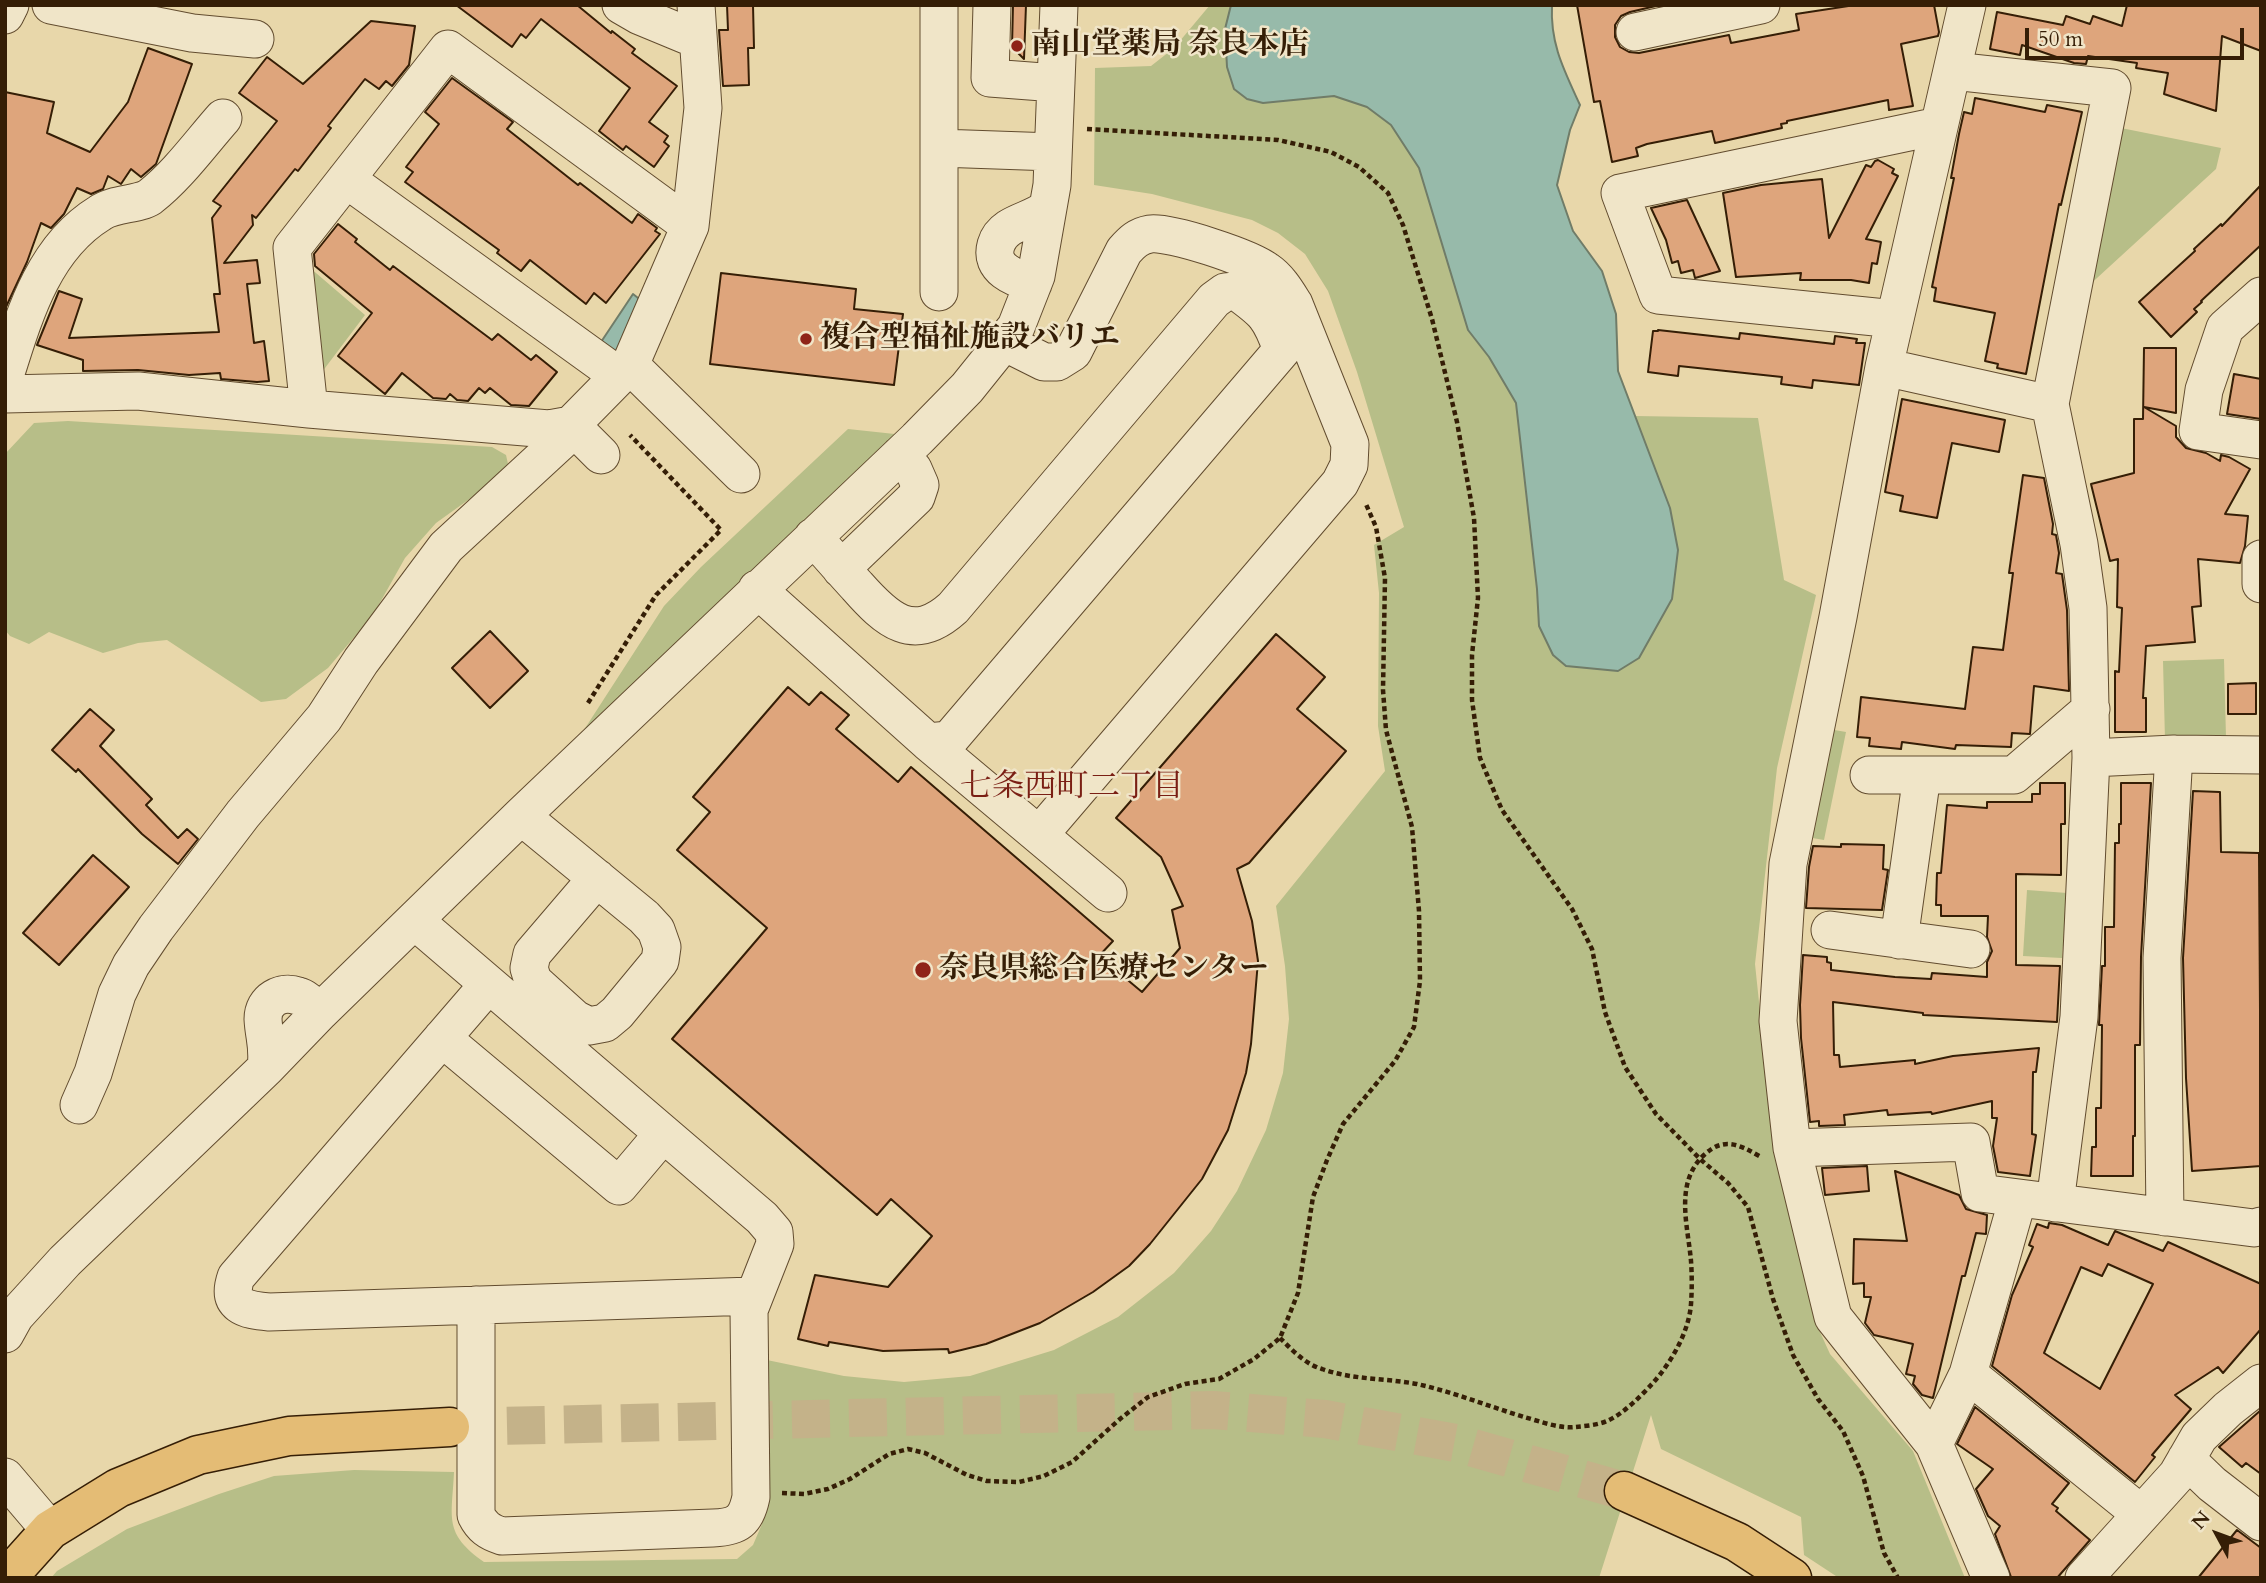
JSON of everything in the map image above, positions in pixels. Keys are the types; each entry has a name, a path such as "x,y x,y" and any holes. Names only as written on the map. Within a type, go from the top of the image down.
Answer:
{"main road":[{"path":"7,1578 50,1530 118,1488 198,1455 289,1436 450,1427"},
{"path":"1624,1491 1737,1542 1792,1578"}],"street":[{"path":"5,15 10,5"},
{"path":"51,5 192,33 255,40"},
{"path":"79,1105 93,1073 117,994 131,965 156,928 243,814 324,718 361,662 446,547 561,442 571,425 625,371 691,226 702,108 697,23 640,16 621,5"},
{"path":"939,5 939,292"},
{"path":"992,5 990,78 1056,83"},
{"path":"5,1334 15,1316 65,1261 266,1068 268,1048 263,1016 267,1004 278,996 290,994 301,996 320,1012 757,589 900,455 967,388 1016,327 1033,284 1006,273 999,265 995,249 999,239 1011,226 1033,219 1048,208 1052,185 1059,5"},
{"path":"1967,5 1884,368 1838,617 1788,864 1778,1021 1796,1161 1833,1317 1934,1444 1990,1578"},
{"path":"1635,32 1750,6"},
{"path":"309,409 292,248 449,49 691,226"},
{"path":"1953,71 2112,88 2050,404 2079,544 2088,608 2091,709 2079,1017 2055,1203"},
{"path":"5,376 29,301 52,261 82,224 103,210 148,199 223,118"},
{"path":"1895,320 1658,295 1620,193 1938,126"},
{"path":"939,148 1054,140"},
{"path":"346,179 625,371 741,474"},
{"path":"1004,342 1044,362 1057,362 1073,352 1124,251 1135,239 1152,234 1170,234 1247,261 1268,271 1281,285 1294,304 1350,444 1349,465 1332,492 1040,835"},
{"path":"813,537 880,612 896,623 914,626 939,621 953,608 1214,300 1225,292 1236,291 1256,305 1271,321 1282,350 949,740 928,742"},
{"path":"2261,296 2225,328 2204,390 2198,431 2261,440"},
{"path":"1884,368 2050,404"},
{"path":"5,394 138,391 309,409 549,429 571,425 615,444"},
{"path":"841,569 916,497 920,485 913,469 900,455"},
{"path":"2261,559 2261,584"},
{"path":"757,589 928,742 1108,893"},
{"path":"1869,775 2014,775 2091,709"},
{"path":"2091,758 2174,754 2261,755"},
{"path":"2165,1217 2162,958 2174,754"},
{"path":"1899,940 1922,775"},
{"path":"521,816 597,878 656,930 662,947 660,961 617,1013 605,1023 589,1026 575,1019 533,981 529,968 532,954 597,878"},
{"path":"415,921 762,1218 774,1232 775,1244 754,1296 748,1329 751,1485 747,1513 739,1522 728,1527 502,1536 492,1533 481,1524 476,1515 476,1305"},
{"path":"1830,930 1970,949"},
{"path":"488,985 236,1277 232,1290 241,1306 269,1312 754,1296"},
{"path":"617,1013 619,1035 610,1053 610,1066 616,1078 639,1097 661,1132"},
{"path":"442,1038 619,1186 661,1132"},
{"path":"1796,1161 1971,1142 1980,1194 2255,1228 2261,1226"},
{"path":"1934,1444 1968,1374 2018,1198"},
{"path":"1968,1374 2141,1514"},
{"path":"2084,1578 2177,1475 2199,1437 2261,1383"},
{"path":"2186,1459 2211,1484 2261,1522"},
{"path":"5,1477 50,1530"}],"path":[{"path":"1054,140 1278,140 1331,152 1359,167 1388,193 1403,225 1432,319 1457,422 1474,518 1478,598 1472,655 1472,700 1480,758 1502,810 1572,909 1592,949 1605,1012 1625,1067 1656,1114 1728,1183 1748,1206 1773,1299 1793,1355 1818,1399 1843,1431 1863,1476 1884,1553 1898,1578"},
{"path":"582,713 656,596 721,530 615,444"},
{"path":"751,1485 780,1493 804,1494 828,1489 889,1454 908,1450 925,1453 967,1475 987,1481 1019,1482 1044,1476 1072,1462 1119,1419 1149,1397 1185,1384 1219,1379 1254,1359 1280,1338 1298,1293 1313,1197 1326,1160 1343,1124 1395,1061 1414,1027 1420,981 1419,911 1412,827 1386,730 1383,690 1385,578 1376,527 1349,465"},
{"path":"1280,1338 1297,1355 1319,1368 1350,1377 1418,1385 1539,1422 1572,1428 1607,1421 1652,1384 1668,1364 1682,1337 1691,1306 1691,1261 1685,1229 1685,1201 1689,1179 1700,1159 1721,1143 1732,1143 1775,1166 1796,1161"}],"green space":[{"path":"1210,5 1552,5 1556,45 1580,105 1570,130 1557,185 1573,231 1602,271 1616,314 1618,371 1635,416 1758,418 1784,580 1816,595 1777,768 1755,964 1773,1135 1815,1321 1830,1354 1913,1451 1965,1578 1839,1578 1804,1555 1801,1517 1661,1449 1651,1415 1599,1578 51,1578 57,1571 127,1529 219,1494 274,1476 354,1470 454,1472 452,1513 456,1533 471,1552 484,1562 737,1559 753,1545 762,1524 762,1359 844,1376 904,1382 970,1376 1054,1350 1118,1317 1174,1273 1211,1231 1237,1191 1266,1130 1283,1073 1289,1019 1276,906 1385,771 1378,726 1379,593 1374,545 1404,527 1357,372 1328,291 1305,254 1278,233 1252,220 1152,194 1094,185 1095,68 1151,66 1174,48"},
{"path":"2121,128 2221,148 2216,169 2085,289"},
{"path":"309,267 365,315 322,372"},
{"path":"68,421 492,447 506,455 508,464 496,480 436,523 405,558 373,615 328,668 286,699 261,702 167,640 138,643 103,653 49,632 29,644 10,636 5,630 5,454 34,423"},
{"path":"848,429 904,435 571,750 664,606 701,567"},
{"path":"2224,659 2226,738 2165,740 2163,661"},
{"path":"1817,727 1846,732 1824,840 1795,835"},
{"path":"2027,890 2067,893 2062,958 2023,956"}],"shaded area":[{"path":"1231,5 1552,5 1556,45 1580,105 1570,130 1557,185 1573,231 1602,271 1616,314 1618,371 1670,508 1678,550 1672,599 1639,658 1618,671 1566,666 1553,655 1539,626 1516,403 1489,357 1468,330 1419,168 1391,125 1367,107 1334,96 1263,103 1247,99 1234,89 1227,67 1225,29"},
{"path":"633,294 648,306 628,351 608,353 599,345"}],"building":[{"path":"456,5 577,5 635,49 632,53 677,86 649,122 668,136 664,142 669,146 654,167 626,146 623,150 599,131 630,88 541,19 526,38 521,34 512,47"},
{"path":"727,5 753,5 754,48 748,48 749,85 723,86 719,30 728,30"},
{"path":"1013,5 1026,5 1024,59 1012,47"},
{"path":"1577,5 1660,5 1621,16 1615,25 1615,37 1620,47 1639,53 1729,35 1731,43 1799,30 1796,14 1855,5 1934,5 1939,32 1938,36 1901,44 1913,106 1889,110 1888,100 1787,121 1781,124 1782,128 1715,143 1712,131 1647,144 1636,148 1638,156 1612,162 1600,101 1594,102"},
{"path":"2127,5 2261,5 2261,51 2222,36 2216,111 2164,94 2168,73 2136,68 2137,63 2088,56 2086,64 2074,63 2022,45 2020,55 1990,49 1997,12 2063,25 2066,16 2090,24 2093,16 2122,26"},
{"path":"371,21 415,26 409,65 392,86 386,81 379,89 365,79 328,126 331,128 298,171 295,169 256,218 252,215 253,225 224,263 257,260 260,283 247,284 254,343 264,341 269,381 221,379 220,373 189,375 138,370 83,371 83,360 37,345 59,291 82,299 69,338 219,332 214,294 220,294 212,218 221,206 213,201 277,121 239,93 267,57 303,84"},
{"path":"148,48 192,64 156,164 141,177 131,169 121,184 108,176 103,189 91,194 77,188 64,214 51,228 41,223 27,262 5,309 5,92 54,102 47,133 90,152 128,102"},
{"path":"452,78 513,122 507,129 578,185 580,183 632,223 638,214 657,228 655,231 660,234 606,303 594,293 586,304 530,260 521,271 497,253 499,250 405,182 413,172 406,167 439,124 425,112"},
{"path":"1975,98 2045,112 2047,105 2082,112 2061,205 2059,204 2026,374 1997,368 1998,364 1985,361 1995,313 1934,301 1936,288 1932,287 1954,178 1951,178 1959,134 1964,112 1972,114"},
{"path":"1878,160 1894,169 1892,173 1898,176 1866,239 1881,242 1877,264 1872,263 1869,283 1851,280 1800,280 1801,273 1736,277 1723,193 1761,185 1822,179 1829,238 1866,165 1871,167"},
{"path":"2261,185 2261,245 2201,301 2194,309 2197,312 2171,337 2139,302 2221,224 2222,226"},
{"path":"1687,200 1720,271 1695,278 1693,270 1681,273 1678,261 1672,263 1666,240 1651,208"},
{"path":"338,224 357,239 355,242 390,270 393,266 492,340 498,334 531,360 536,355 557,372 529,406 511,405 490,388 485,393 479,388 468,401 457,400 450,394 446,399 433,398 402,373 385,394 338,356 372,313 315,266 314,254"},
{"name":"複合型福祉施設バリエ","path":"721,273 856,289 854,309 903,314 894,385 710,364"},
{"path":"1653,331 1739,339 1740,333 1834,344 1835,336 1857,339 1856,343 1865,343 1859,385 1813,380 1812,388 1781,384 1782,377 1679,366 1678,376 1648,372"},
{"path":"2144,348 2176,348 2176,413 2144,407 2176,426 2176,437 2186,448 2206,453 2220,461 2221,455 2229,457 2250,469 2225,514 2248,516 2240,563 2198,559 2201,606 2192,607 2195,642 2146,646 2143,698 2146,698 2146,732 2115,732 2115,671 2119,672 2122,608 2117,607 2118,559 2110,561 2091,484 2134,473 2134,419 2143,419"},
{"path":"2234,374 2261,379 2261,419 2227,414"},
{"path":"1902,399 2005,420 1999,452 1952,443 1937,518 1900,511 1903,496 1885,492"},
{"path":"2023,475 2044,478 2053,524 2052,534 2056,535 2059,553 2056,573 2062,574 2067,610 2069,691 2034,686 2030,734 2012,733 2011,747 1956,745 1955,749 1902,742 1901,749 1869,746 1870,738 1857,737 1861,697 1965,709 1973,647 2003,650 2013,573 2009,573"},
{"path":"490,631 528,671 490,708 452,668"},
{"path":"1276,634 1325,677 1297,709 1346,751 1249,863 1237,869 1252,921 1258,961 1251,1044 1246,1073 1228,1130 1202,1179 1129,1266 1093,1292 1040,1323 986,1344 949,1353 948,1349 883,1351 829,1342 828,1346 798,1339 815,1275 888,1287 932,1236 891,1199 877,1215 672,1039 767,928 677,850 710,812 693,797 788,687 809,705 821,692 849,715 836,729 898,782 911,767 1113,941 1099,956 1142,992 1180,948 1172,910 1183,906 1161,857 1116,818"},
{"path":"2256,683 2256,714 2228,714 2228,684"},
{"path":"90,709 114,730 100,746 152,799 146,805 178,838 187,829 198,839 178,864 142,834 78,769 76,772 52,750"},
{"path":"2040,783 2065,783 2065,824 2061,824 2061,875 2016,874 2016,965 2060,966 2057,1022 1923,1015 1833,1002 1834,1055 1839,1055 1840,1067 1915,1060 1915,1064 1953,1056 2039,1048 2036,1072 2033,1072 2032,1134 2036,1135 2030,1176 1998,1172 1993,1146 1997,1118 1992,1118 1992,1101 1932,1114 1888,1115 1887,1110 1844,1115 1845,1125 1819,1126 1819,1121 1810,1122 1801,1038 1803,955 1827,957 1831,970 1931,979 1932,973 1987,977 1987,962 1992,951 1987,937 1988,916 1941,916 1941,905 1936,905 1937,873 1941,873 1947,805 1987,808 1987,802 2032,802 2032,794 2040,794"},
{"path":"2121,783 2151,783 2141,957 2140,1045 2135,1045 2133,1176 2091,1176 2092,1147 2096,1147 2096,1108 2101,1108 2102,1025 2099,1025 2102,966 2105,966 2105,927 2114,927 2115,843 2119,843 2121,824"},
{"path":"2193,791 2220,792 2221,852 2259,853 2261,1166 2192,1171 2183,958"},
{"path":"1841,844 1884,845 1883,869 1888,870 1882,910 1806,908 1813,846 1841,847"},
{"path":"93,855 129,887 59,965 23,933"},
{"path":"1867,1166 1869,1191 1825,1195 1822,1168"},
{"path":"1895,1171 1959,1195 1966,1209 1987,1215 1986,1234 1976,1233 1965,1276 1962,1276 1933,1398 1922,1395 1913,1384 1915,1376 1906,1374 1913,1344 1874,1335 1865,1323 1871,1297 1864,1297 1864,1283 1853,1284 1854,1239 1907,1241"},
{"path":"2049,1223 2062,1225 2108,1245 2115,1231 2163,1251 2168,1242 2261,1284 2261,1329 2223,1373 2218,1367 2175,1395 2191,1409 2152,1455 2155,1457 2135,1482 1992,1366 2012,1295 2033,1247 2029,1245 2037,1224 2048,1228","holes":["2108,1264 2153,1284 2100,1389 2044,1353 2081,1267 2102,1276"]},
{"path":"1975,1407 2069,1483 2052,1504 2058,1508 2056,1511 2090,1540 2057,1578 2011,1577 1995,1534 2000,1526 1988,1516 1976,1489 1993,1469 1957,1444"},
{"path":"2261,1410 2261,1474 2246,1463 2242,1467 2219,1447"},
{"path":"2237,1530 2261,1548 2261,1578 2198,1578"}],"tunnel":[{"path":"450,1427 1213,1410 1325,1419 1456,1443 1624,1491"}],"place":[{"name":"南山堂薬局 奈良本店","path":"1017,46"},
{"name":"複合型福祉施設バリエ","path":"806,339"},
{"name":"奈良県総合医療センター","path":"923,970"}],"district":[{"name":"七条西町二丁目","path":"1072,789"}]}
